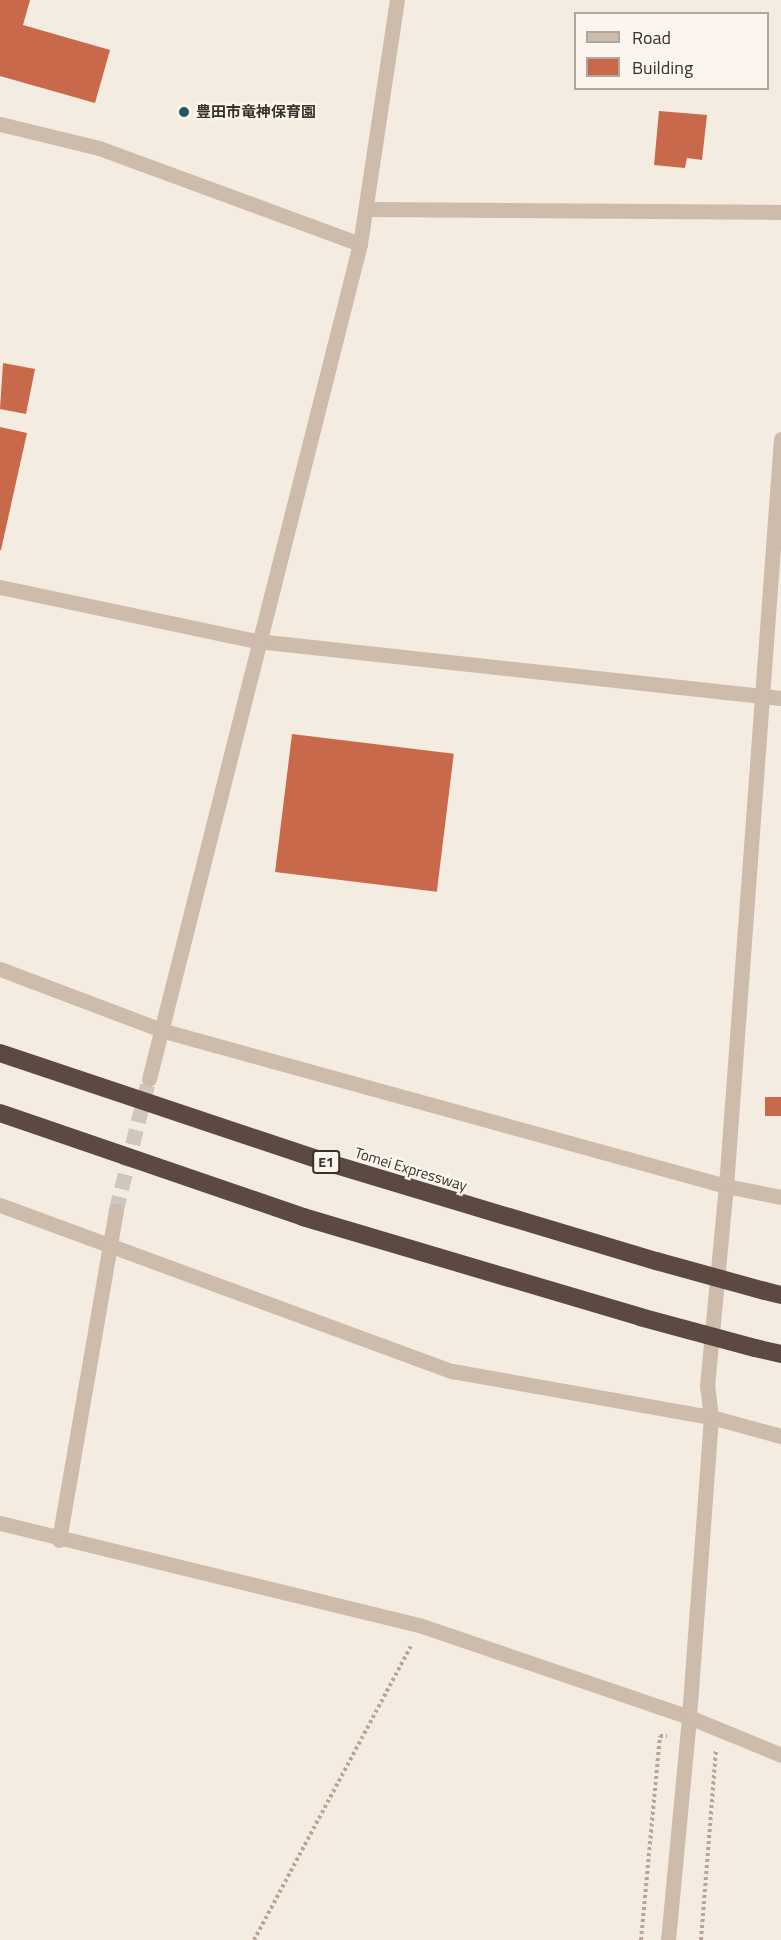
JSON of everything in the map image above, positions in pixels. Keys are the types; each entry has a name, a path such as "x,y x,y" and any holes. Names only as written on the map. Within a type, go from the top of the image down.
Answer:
{"highway":[{"name":"Tomei Expressway","path":"0,1053 319,1160 656,1261 773,1293"},
{"path":"0,1113 303,1217 640,1317 781,1354"}],"street":[{"path":"149,1079 164,1031 257,641 360,244 397,0"},
{"path":"0,124 99,148 360,244"},
{"path":"367,209 781,212"},
{"path":"668,1940 689,1717 711,1418 707,1386 726,1186 781,439"},
{"path":"0,587 257,641 781,698"},
{"path":"0,969 164,1031 726,1186 781,1197"},
{"path":"0,1205 452,1371 711,1418 781,1436"},
{"path":"59,1540 116,1211"},
{"path":"0,1523 59,1540 422,1626 689,1717 781,1755"}],"path":[{"path":"254,1940 422,1626"},
{"path":"701,1940 718,1729"},
{"path":"641,1940 660,1736 686,1736"}],"building":[{"path":"0,0 30,0 23,25 110,50 95,103 0,76"},
{"path":"659,111 707,115 702,160 687,158 685,168 654,165"},
{"path":"3,363 35,369 26,414 0,409"},
{"path":"0,427 27,433 1,550 0,550"},
{"path":"292,734 454,754 437,892 275,872"},
{"path":"765,1097 781,1097 781,1116 765,1116"}],"tunnel":[{"path":"116,1211 149,1079"}],"place":[{"name":"豊田市竜神保育園","path":"184,112"}]}
